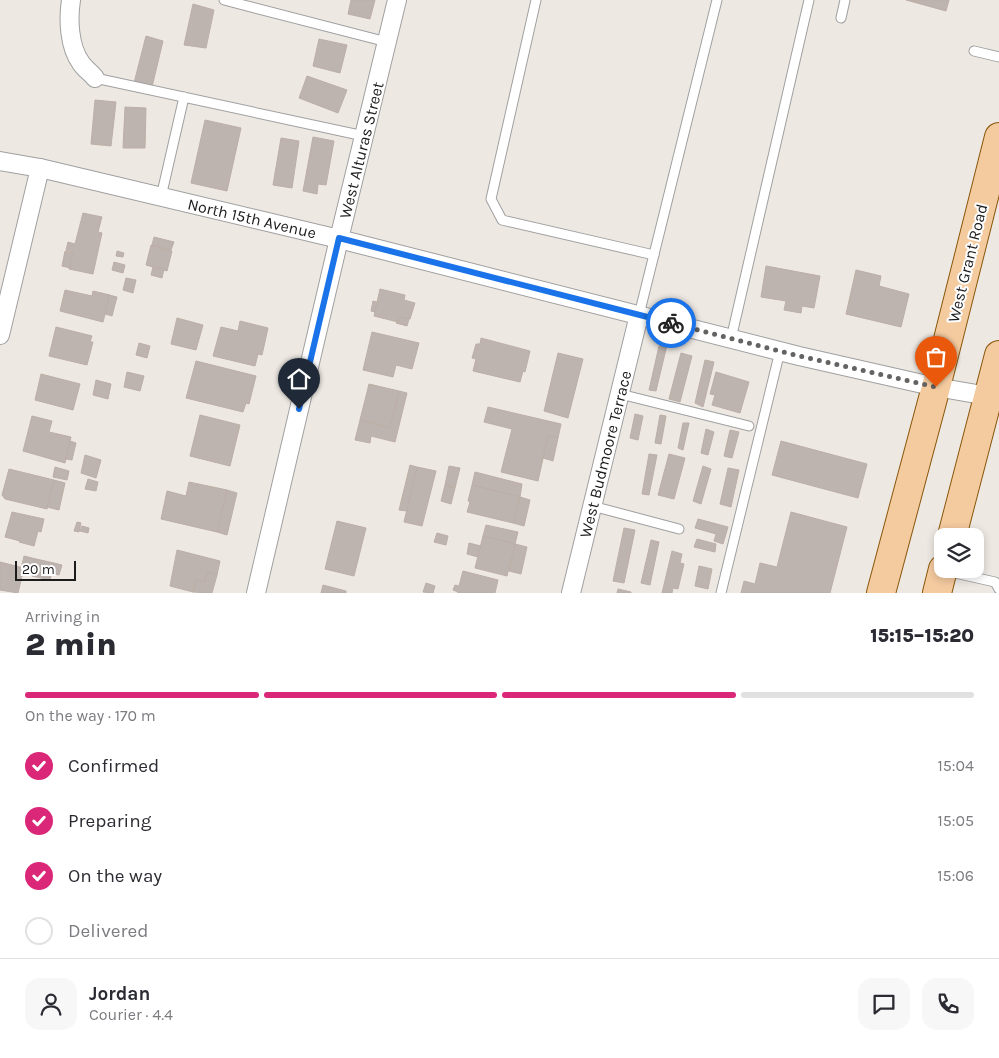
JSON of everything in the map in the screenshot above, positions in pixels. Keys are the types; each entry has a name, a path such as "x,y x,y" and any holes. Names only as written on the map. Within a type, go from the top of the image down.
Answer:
{"main road":[{"name":"West Grant Road","path":"881,593 936,387 999,137"},
{"path":"954,528 994,397 999,355"}],"street":[{"path":"71,0 69,11 72,45 80,63 95,78"},
{"name":"West Alturas Street","path":"256,593 397,0"},
{"name":"North 15th Avenue","path":"0,160 339,238 780,351 936,387 994,397"},
{"path":"0,336 40,168"},
{"name":"West Budmoore Terrace","path":"571,593 639,315"}],"lane":[{"path":"224,0 387,42"},
{"path":"536,0 491,199 502,220 654,255"},
{"path":"639,315 717,0"},
{"path":"731,339 809,0"},
{"path":"840,18 845,0"},
{"path":"974,51 999,57"},
{"path":"95,78 364,136"},
{"path":"162,197 184,97"},
{"path":"721,593 780,351"},
{"path":"620,394 749,426"},
{"path":"592,506 679,529"},
{"path":"952,578 994,582 999,589"}],"building":[{"path":"351,0 375,0 370,19 348,14"},
{"path":"906,0 949,0 946,11"},
{"path":"193,4 214,10 206,48 184,45"},
{"path":"146,36 163,41 152,87 134,83"},
{"path":"319,39 347,45 340,73 313,66"},
{"path":"307,76 347,90 338,113 299,98"},
{"path":"95,100 116,102 111,146 91,144"},
{"path":"125,107 146,108 145,148 123,148"},
{"path":"205,120 241,128 227,191 191,183"},
{"path":"313,137 334,141 326,185 318,184 317,194 303,191"},
{"path":"281,138 299,141 292,188 273,185"},
{"path":"83,213 102,217 98,232 102,233 93,274 69,269 73,252 66,250 68,242 75,244"},
{"path":"154,237 174,242 171,250 152,245"},
{"path":"151,245 172,251 167,271 146,265"},
{"path":"65,251 73,253 70,268 62,266"},
{"path":"117,251 124,253 123,257 116,256"},
{"path":"114,262 125,265 123,273 112,270"},
{"path":"766,266 820,276 814,308 802,306 801,313 784,310 786,301 761,297"},
{"path":"153,267 164,269 162,278 151,275"},
{"path":"856,270 881,276 879,286 909,294 901,327 846,314"},
{"path":"126,278 136,280 133,293 123,290"},
{"path":"380,289 405,295 404,300 415,303 410,319 400,317 398,322 374,316"},
{"path":"65,290 92,296 93,291 110,295 103,322 60,311"},
{"path":"109,295 117,297 112,316 105,314"},
{"path":"373,301 377,302 375,312 371,311"},
{"path":"400,317 409,319 407,326 396,323"},
{"path":"177,318 203,325 196,350 171,344"},
{"path":"240,321 268,328 262,355 258,354 255,366 213,356 221,327 238,331"},
{"path":"56,327 92,336 90,342 93,342 87,365 49,356"},
{"path":"372,332 419,343 412,369 396,365 393,377 363,370"},
{"path":"481,338 530,351 525,372 523,371 520,382 473,371 476,359 472,358 476,344 480,344"},
{"path":"139,343 150,346 147,358 136,355"},
{"path":"667,345 656,391 649,390 659,346"},
{"path":"558,353 583,359 568,418 544,411"},
{"path":"681,353 692,356 680,402 669,399"},
{"path":"705,360 714,362 703,407 695,403"},
{"path":"196,361 256,376 249,404 246,403 243,412 186,398"},
{"path":"127,372 144,376 140,391 124,387"},
{"path":"716,372 749,382 740,413 712,405 715,395 710,394"},
{"path":"41,374 80,384 73,410 35,400"},
{"path":"96,380 111,384 108,399 93,395"},
{"path":"369,384 399,391 390,428 360,420"},
{"path":"399,391 407,393 395,442 371,436 370,443 355,440 360,420 390,428"},
{"path":"488,407 561,424 558,438 548,436 538,481 501,472 512,429 484,422"},
{"path":"635,414 643,416 638,440 630,438"},
{"path":"200,415 240,425 230,466 190,456"},
{"path":"660,415 666,416 661,444 655,443"},
{"path":"32,416 52,421 49,432 71,437 65,463 23,451"},
{"path":"683,423 689,423 683,450 678,448"},
{"path":"706,429 714,432 708,455 701,453"},
{"path":"730,430 739,432 732,458 724,456"},
{"path":"548,436 558,438 553,461 543,458"},
{"path":"70,441 76,443 72,460 66,459"},
{"path":"781,441 867,464 858,498 772,475"},
{"path":"649,454 657,455 649,495 642,494"},
{"path":"669,454 685,458 674,499 658,495"},
{"path":"85,455 101,460 96,478 81,473"},
{"path":"410,465 417,467 407,511 399,510"},
{"path":"449,466 460,468 455,488 445,485"},
{"path":"703,466 711,469 701,504 693,501"},
{"path":"55,467 69,471 67,480 53,477"},
{"path":"417,467 436,471 422,526 404,522"},
{"path":"728,468 739,470 731,507 720,504"},
{"path":"9,469 54,480 47,509 5,499 2,495"},
{"path":"475,472 522,484 520,497 472,485"},
{"path":"88,479 98,482 96,491 85,489"},
{"path":"54,480 65,483 59,510 47,507"},
{"path":"189,482 227,490 217,532 161,519 167,491 186,496"},
{"path":"445,485 455,488 451,504 441,501"},
{"path":"472,485 520,497 513,523 467,512"},
{"path":"227,490 237,493 227,535 217,532"},
{"path":"520,497 530,500 524,526 513,523"},
{"path":"12,512 44,519 41,532 38,531 34,546 5,537"},
{"path":"791,512 847,527 830,593 741,593 744,581 755,584 760,563 777,567"},
{"path":"698,519 728,527 723,544 714,541 716,534 695,528"},
{"path":"337,521 366,528 354,576 325,569"},
{"path":"77,522 81,523 79,532 74,531"},
{"path":"486,525 518,532 515,544 483,536"},
{"path":"82,526 89,528 88,533 80,531"},
{"path":"624,528 635,530 624,583 613,581"},
{"path":"437,533 448,536 446,545 434,542"},
{"path":"483,536 515,544 507,576 475,568"},
{"path":"697,539 716,544 715,552 694,547"},
{"path":"651,540 659,542 650,585 641,583"},
{"path":"469,543 481,546 478,557 467,554"},
{"path":"515,544 527,547 521,574 509,571"},
{"path":"177,550 220,561 217,575 207,572 205,582 196,580 193,592 170,586"},
{"path":"672,551 682,554 680,563 684,564 678,589 673,588 672,593 662,593"},
{"path":"24,556 36,559 34,568 22,565"},
{"path":"36,559 54,563 50,580 32,576"},
{"path":"0,562 24,568 18,593 0,590"},
{"path":"54,563 62,565 59,575 52,573"},
{"path":"699,566 712,569 708,589 695,586"},
{"path":"463,571 498,580 495,593 458,593 453,590 455,585 459,586"},
{"path":"207,572 217,575 212,593 193,592 196,580 205,582"},
{"path":"426,583 435,586 433,593 423,592"},
{"path":"323,585 346,591 346,593 321,593"},
{"path":"618,589 631,592 631,593 617,593"}],"way so far":[{"path":"671,323 799,356 936,387"}],"route":[{"path":"299,409 339,238 671,323"}]}
